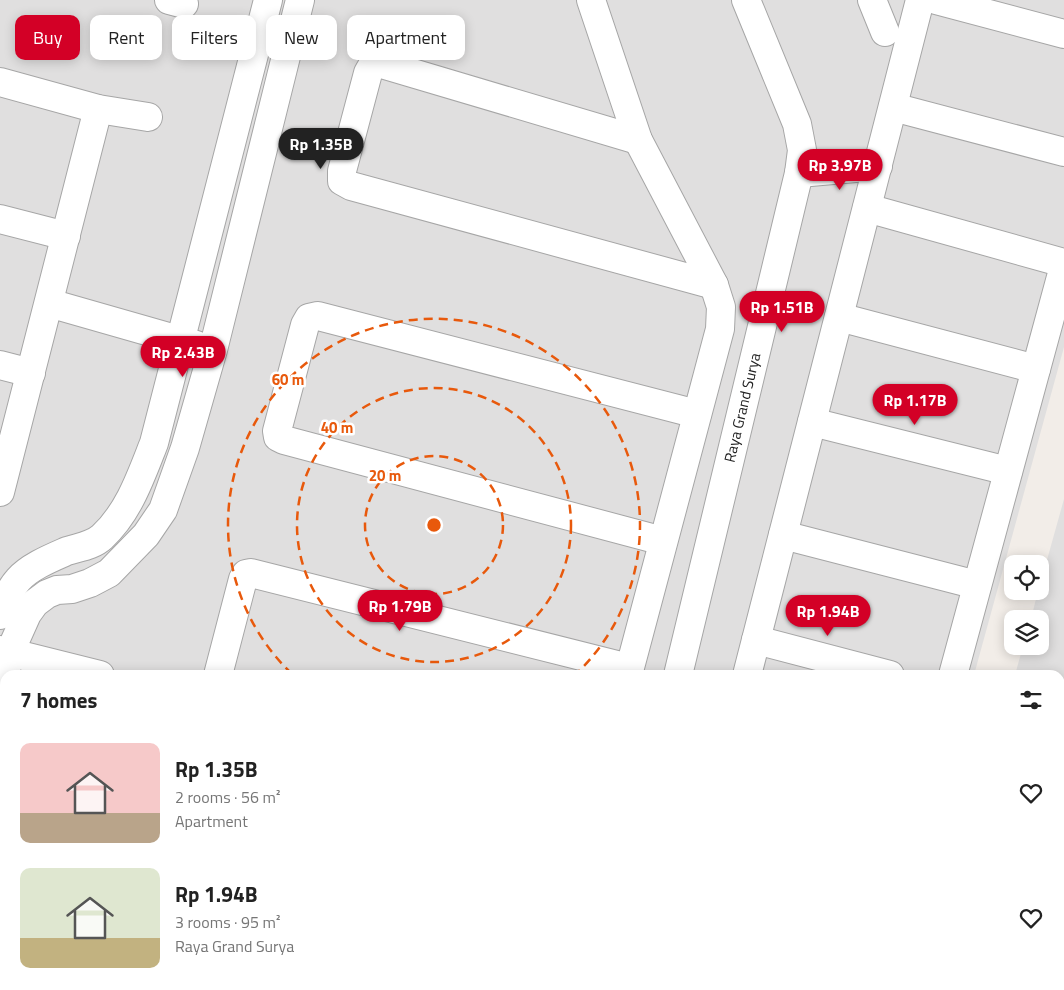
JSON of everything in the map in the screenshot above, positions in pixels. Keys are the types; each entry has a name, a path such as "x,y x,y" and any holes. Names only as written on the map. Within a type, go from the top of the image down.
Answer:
{"street":[{"path":"0,614 7,596 18,580 33,568 67,551 89,545 101,538 118,521 132,496 154,443 268,0"},
{"path":"3,670 5,651 35,603 47,594 90,583 109,573 146,535 163,510 185,448 213,350 300,0"},
{"path":"591,0 638,140 714,285 721,307 720,329 628,670"},
{"name":"Raya Grand Surya","path":"679,670 798,174 802,150 797,124 746,0"},
{"path":"872,0 885,32"},
{"path":"748,670 920,0"},
{"path":"936,0 1064,34"},
{"path":"638,140 382,64 372,66 368,73 342,171 342,181 350,186 714,285"},
{"path":"0,82 98,109 148,117"},
{"path":"893,107 1064,152"},
{"path":"0,492 98,109"},
{"path":"798,174 878,166"},
{"path":"867,208 1064,264 954,670"},
{"path":"0,219 66,236"},
{"path":"49,303 213,350"},
{"path":"663,542 294,443 278,437 277,431 305,325 309,318 318,316 697,414"},
{"path":"839,317 1036,369"},
{"path":"0,365 31,373"},
{"path":"812,422 1008,471"},
{"path":"783,535 977,586"},
{"path":"219,670 243,579 246,574 250,573 624,670"},
{"path":"756,640 871,670"},
{"path":"5,651 80,670"}],"shaded area":[{"path":"0,0 1064,0 1064,347 1007,555 1004,555 1004,566 975,670 0,670"},
{"path":"1064,499 1064,670 1016,670 1021,655 1049,655 1049,610 1033,610 1036,600 1049,600 1048,555"}]}
